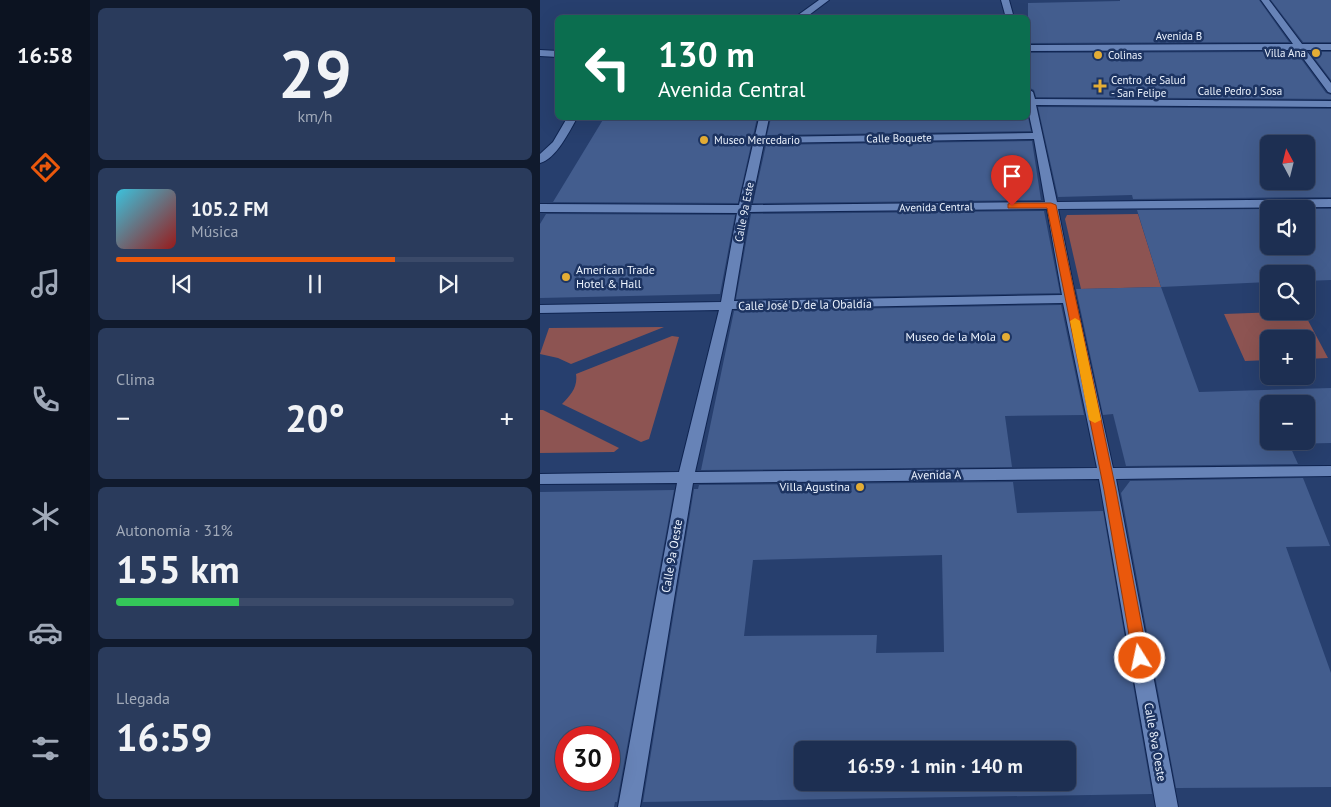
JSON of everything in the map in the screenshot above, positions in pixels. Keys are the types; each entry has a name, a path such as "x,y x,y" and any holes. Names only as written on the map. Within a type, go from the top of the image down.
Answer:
{"street":[{"path":"801,15 810,4 825,0"},
{"path":"1005,0 1009,15"},
{"path":"1265,0 1331,90"},
{"name":"Avenida B","path":"1030,48 1331,47"},
{"path":"540,53 555,54"},
{"name":"Calle Pedro J Sosa","path":"1030,97 1331,104"},
{"name":"Calle 8va Oeste","path":"1030,101 1039,136 1051,205 1106,474 1167,807"},
{"path":"540,160 557,144 571,120"},
{"name":"Calle 9a Este","path":"726,307 744,209 764,120"},
{"name":"Calle Boquete","path":"759,140 1039,136"},
{"name":"Avenida Central","path":"540,208 744,209 1331,202"},
{"name":"Calle José D. de la Obaldía","path":"540,309 726,307 1070,299"},
{"name":"Calle 9a Oeste","path":"629,807 686,478 726,307"},
{"name":"Avenida A","path":"540,479 1331,471"}],"shaded area":[{"path":"1138,214 1161,287 1081,289 1065,219 1067,215"},
{"path":"1260,313 1260,320 1308,320 1313,330 1260,330 1260,360 1245,361 1224,314"},
{"path":"664,327 571,364 558,358 540,354 549,328"},
{"path":"1315,334 1328,358 1315,359"},
{"path":"672,336 679,337 649,439 641,442 562,404 573,390 576,383 576,374"},
{"path":"540,410 619,448 614,452 540,453"}],"building":[{"path":"1259,0 1289,42 1030,43 1028,3"},
{"path":"1271,0 1331,0 1331,42 1303,42"},
{"path":"1296,52 1326,93 1331,95 1331,99 1036,97 1034,90 1030,88 1030,53"},
{"path":"1310,52 1331,52 1331,80"},
{"path":"1038,107 1331,109 1331,197 1133,199 1132,195 1058,197"},
{"path":"603,120 757,120 738,203 553,202"},
{"path":"771,120 1029,120 1031,131 767,135"},
{"path":"1032,141 1041,200 753,203 766,145"},
{"path":"1260,209 1260,255 1315,255 1315,209 1331,209 1331,280 1315,281 1315,265 1260,265 1260,282 1161,287 1137,210"},
{"path":"1044,211 1060,293 736,299 751,214"},
{"path":"546,214 735,215 720,294 540,298 540,224"},
{"path":"1161,287 1199,392 1331,388 1331,443 1315,443 1315,395 1260,395 1260,450 1292,450 1298,464 1126,466 1113,414 1103,415 1076,289"},
{"path":"1061,305 1084,415 1005,416 1012,467 701,470 734,311"},
{"path":"1303,478 1330,546 1286,547 1331,673 1331,787 1176,788 1121,493 1130,481"},
{"path":"1013,482 1017,513 1103,511 1152,794 643,802 694,489 698,489 699,485","holes":["942,555 944,652 876,653 877,635 744,636 753,560"]},
{"path":"674,490 620,786 620,726 555,726 555,791 619,791 617,802 615,802 614,807 540,807 540,492"}],"slow traffic":[{"path":"1075,321 1095,420"}],"place":[{"name":"Villa Ana","path":"1316,53"},
{"name":"Colinas","path":"1098,55"},
{"name":"Centro de Salud - San Felipe","path":"1100,86"},
{"name":"Museo Mercedario","path":"704,140"},
{"name":"American Trade Hotel & Hall","path":"566,277"},
{"name":"Museo de la Mola","path":"1006,337"},
{"name":"Villa Agustina","path":"860,487"}],"route":[{"path":"1012,206 1051,205 1110,490 1140,658"}]}
